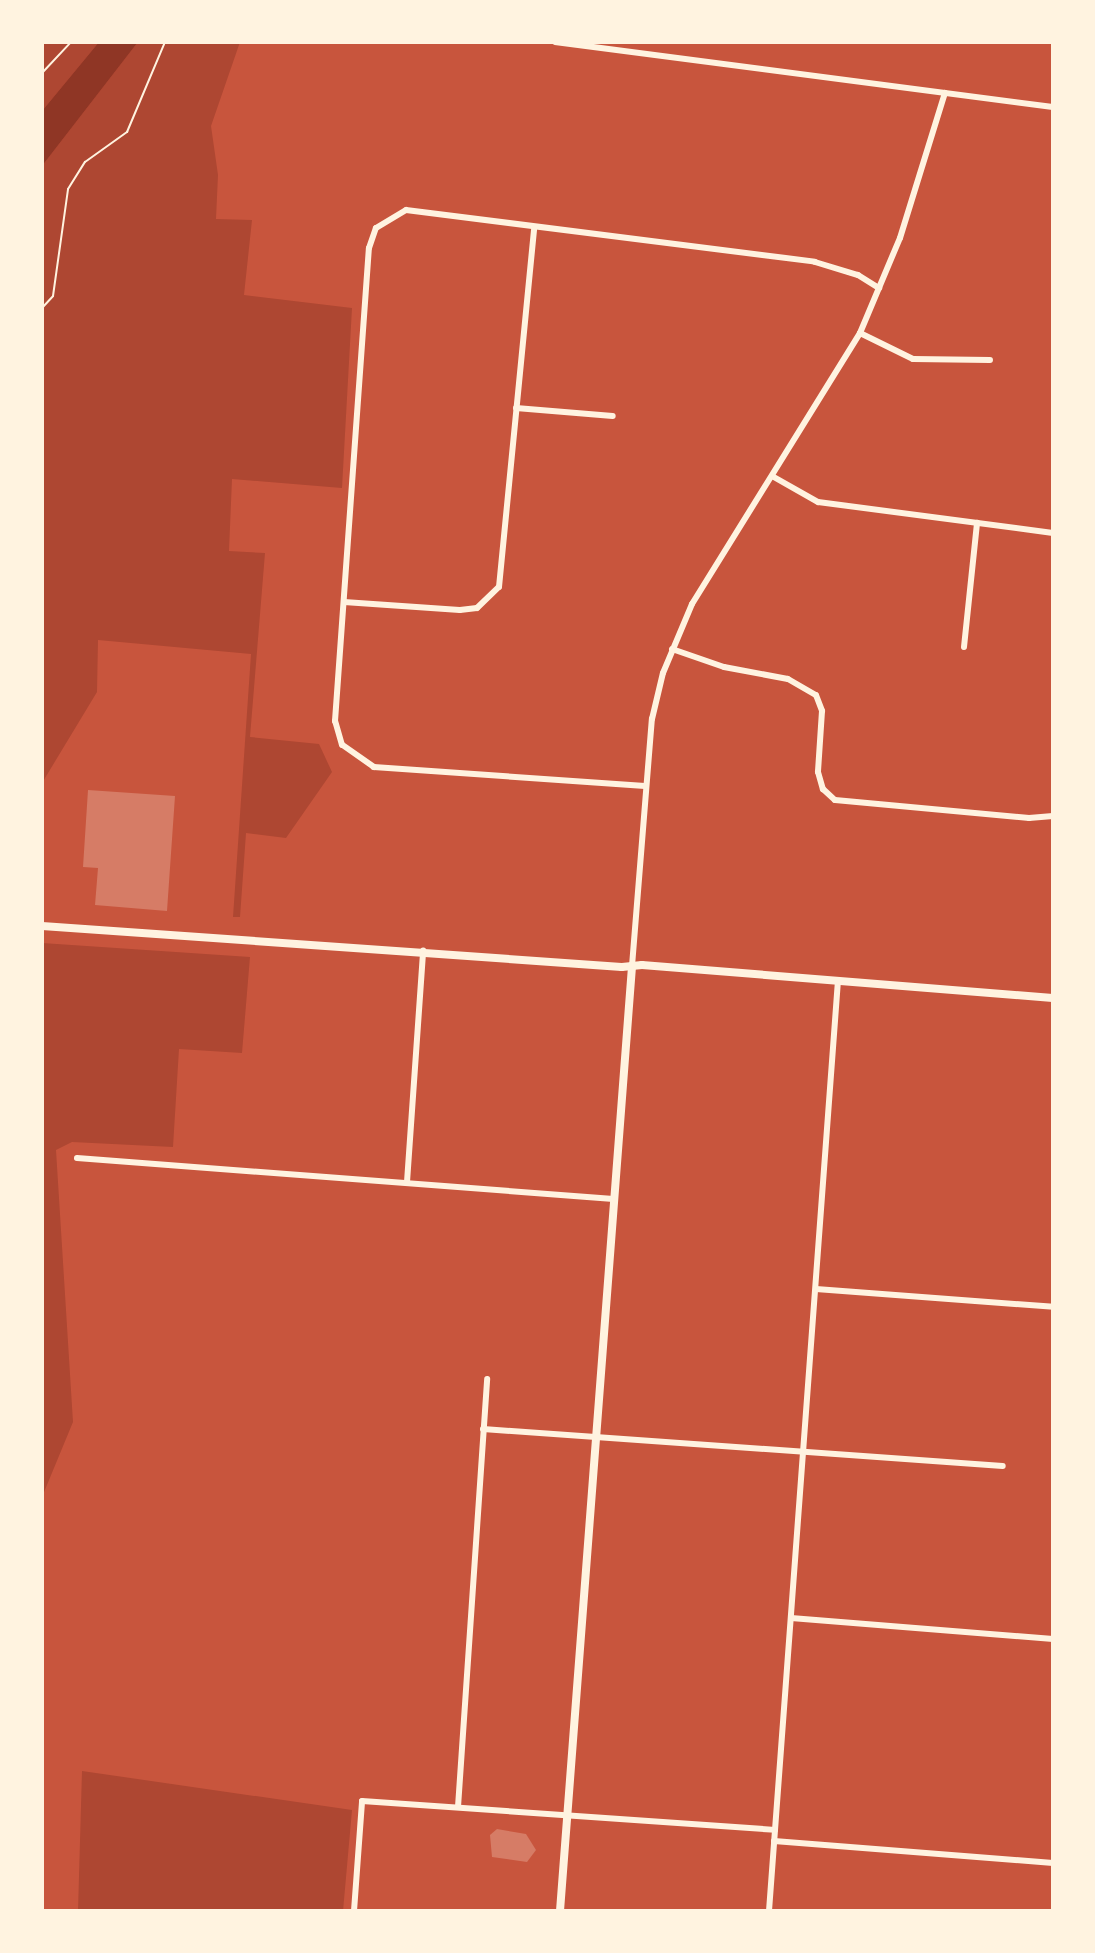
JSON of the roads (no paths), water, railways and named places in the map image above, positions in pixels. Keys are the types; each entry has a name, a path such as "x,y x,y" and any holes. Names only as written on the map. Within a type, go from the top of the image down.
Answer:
{"street":[{"path":"555,42 1053,107"},
{"path":"560,1911 652,719 672,649 692,604 860,333 900,238 945,93"},
{"path":"645,786 374,767 356,759 342,745 335,721 369,248 376,228 406,210 534,230 815,262 858,275 879,288"},
{"path":"344,602 460,610 477,608 499,587 534,230"},
{"path":"860,333 913,359 990,360"},
{"path":"516,408 613,416"},
{"path":"772,476 818,502 1053,533"},
{"path":"964,647 977,523"},
{"path":"672,649 724,667 788,679 816,695 822,711 818,772 823,789 835,800 981,815 1053,816"},
{"path":"42,926 1053,998"},
{"path":"407,1182 423,951"},
{"path":"769,1911 838,981"},
{"path":"77,1158 613,1199"},
{"path":"816,1289 1053,1307"},
{"path":"458,1807 487,1379"},
{"path":"483,1429 1003,1466"},
{"path":"791,1618 1053,1639"},
{"path":"354,1911 362,1801 775,1830"},
{"path":"774,1841 1053,1863"}]}
